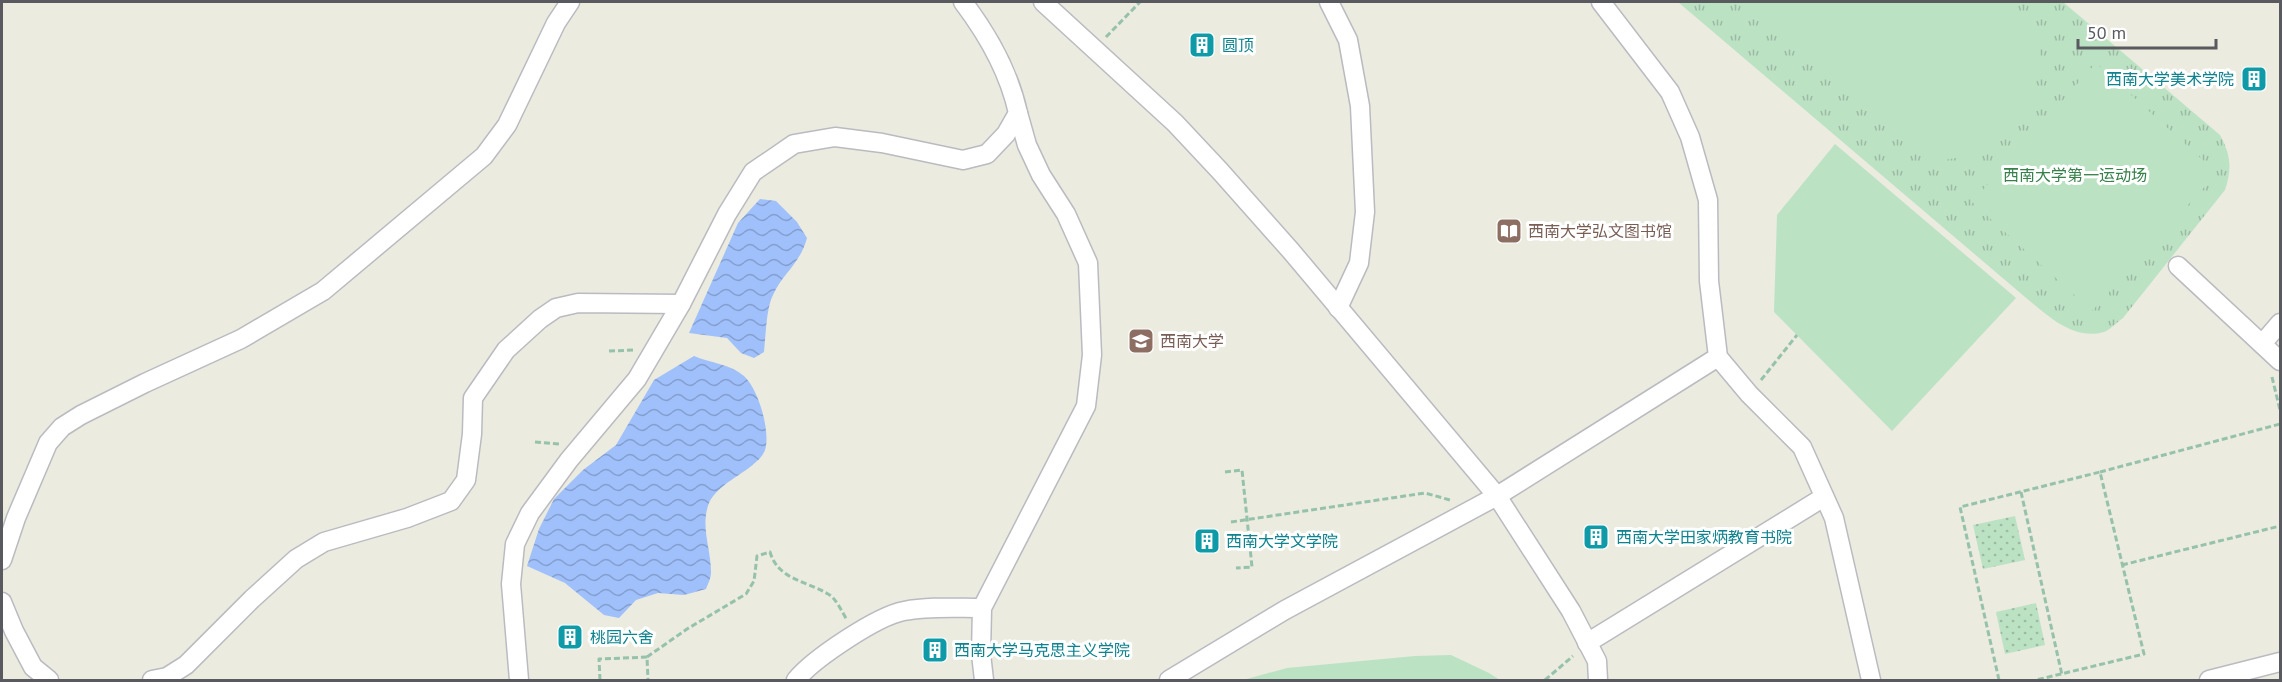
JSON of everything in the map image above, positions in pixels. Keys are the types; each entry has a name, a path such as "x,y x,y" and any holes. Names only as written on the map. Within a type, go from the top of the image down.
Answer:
{"lane":[{"path":"2,560 16,518 48,443 62,427 145,383 241,339 323,291 484,156 507,125 556,22 570,2"},
{"path":"963,2 1000,61 1014,92 1027,145 1041,175 1066,214 1088,263 1092,355 1086,406 982,608 981,654 984,681"},
{"path":"1043,2 1190,139 1291,251 1497,496 1571,611 1597,661 1598,681"},
{"path":"1329,2 1348,40 1360,106 1365,212 1359,263 1338,308"},
{"path":"1601,2 1670,92 1690,137 1708,200 1709,281 1718,357 1749,394 1802,447 1834,518 1871,681"},
{"path":"519,681 511,584 515,544 530,513 580,446 637,379 681,304 727,214 753,172 794,144 835,137 882,143 963,160 987,154 1006,134 1018,113"},
{"path":"2178,266 2280,361"},
{"path":"152,681 167,677 186,665 296,558 324,542 407,518 451,501 466,480 472,434 473,398 506,350 540,319 556,308 578,303 681,304"},
{"path":"2262,344 2280,323"},
{"path":"1169,681 1285,610 1497,496 1718,357"},
{"path":"1587,643 1824,497"},
{"path":"2,602 33,667 50,681"},
{"path":"796,681 832,649 872,624 901,611 982,608"},
{"path":"2209,681 2280,662"}],"path":[{"path":"1094,49 1140,2"},
{"path":"1749,394 1797,335"},
{"path":"1999,681 1960,507 2280,424"},
{"path":"1224,472 1242,470 1252,567 1236,568"},
{"path":"2036,681 2144,654 2100,472"},
{"path":"2021,492 2062,675"},
{"path":"1231,522 1425,493 1475,507"},
{"path":"2122,564 2280,526"},
{"path":"600,681 599,659 647,657 687,629 746,594 754,581 754,566 758,556 770,552 773,564 790,578 831,595 857,634"},
{"path":"1545,681 1587,643"},
{"path":"647,657 648,681"}],"green space":[{"name":"西南大学第一运动场","path":"1678,2 2063,2 2220,135 2229,162 2229,175 2225,190 2123,318 2104,332 2093,334 2071,330 2033,304"},
{"path":"1741,2 2001,2 2020,17 2034,36 2039,51 2039,71 2033,91 2023,110 1992,142 1973,153 1953,159 1933,159 1913,149"},
{"path":"2096,63 2217,173 2092,311 1972,202"},
{"path":"1835,144 2016,298 1892,431 1774,312 1777,215"},
{"path":"2015,516 2025,560 1983,569 1973,525"},
{"path":"2036,603 2045,645 2005,654 1996,612"},
{"path":"1451,655 1500,680 1243,680 1287,668 1415,656"}],"water":[{"path":"760,199 776,201 797,222 807,238 796,262 773,295 768,315 764,352 754,358 741,353 727,338 689,333 738,223"},
{"path":"694,356 733,369 749,382 765,422 765,450 751,466 718,490 709,503 706,529 711,572 706,589 684,595 658,593 636,600 619,618 604,615 565,583 527,566 539,529 554,499 583,470 616,445 654,380"}],"place":[{"name":"圆顶","path":"1202,45"},
{"name":"西南大学美术学院","path":"2254,79"},
{"name":"西南大学弘文图书馆","path":"1509,231"},
{"name":"西南大学","path":"1141,341"},
{"name":"西南大学田家炳教育书院","path":"1596,537"},
{"name":"西南大学文学院","path":"1207,541"},
{"name":"桃园六舍","path":"570,637"},
{"name":"西南大学马克思主义学院","path":"935,650"}]}
